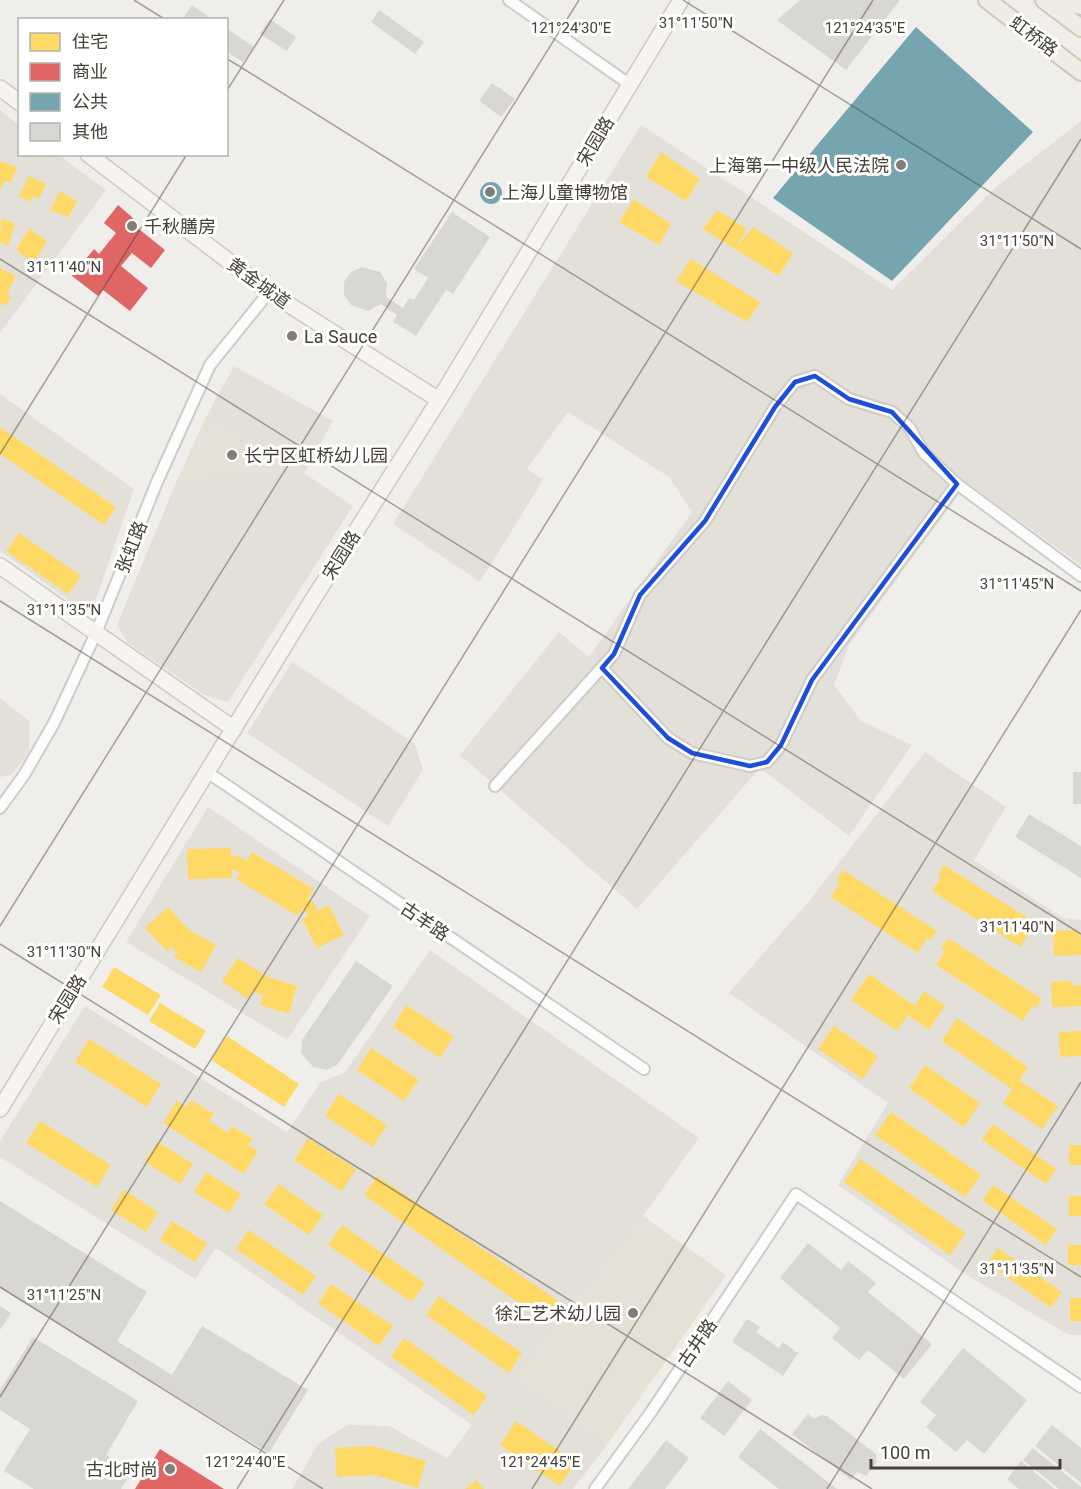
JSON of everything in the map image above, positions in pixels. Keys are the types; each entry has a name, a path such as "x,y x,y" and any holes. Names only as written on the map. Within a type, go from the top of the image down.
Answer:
{"main road":[{"name":"宋园路","path":"0,1109 439,400 681,0"},
{"name":"虹桥路","path":"987,0 1081,72"},
{"name":"虹桥路","path":"1044,0 1081,28"},
{"path":"1062,0 1081,6"},
{"path":"0,88 18,102"},
{"name":"黄金城道","path":"91,156 269,292 439,400"},
{"path":"0,566 234,729"}],"street":[{"path":"509,0 629,84"},
{"name":"张虹路","path":"0,808 24,775 54,723 96,633 157,482 210,365 269,292"},
{"path":"495,786 614,654 640,595 705,521 775,407 795,382 815,376 849,399 892,412 909,427 924,453 957,484 1081,576"},
{"path":"602,668 668,738 692,753 750,766 767,762 781,745 812,680 957,484"},
{"name":"古羊路","path":"207,772 644,1070"},
{"name":"古井路","path":"595,1489 651,1412 796,1194 1081,1387"}],"highlighted area":[{"path":"815,376 849,399 892,412 957,484 812,680 781,745 767,762 750,766 692,753 668,738 602,668 614,654 640,595 705,521 775,407 795,382"}],"shaded area":[{"path":"0,110 18,124 18,156 60,156 106,190 0,333"},
{"path":"1081,121 1081,565 967,483 849,645 834,685 861,721 912,745 849,836 760,768 637,909 460,755 559,632 589,657 692,512 669,477 568,412 527,469 543,480 480,582 393,524 641,125 892,290 996,187"},
{"path":"234,366 333,421 304,473 353,506 228,702 204,695 128,643 117,625 177,480 297,469 252,441 206,417"},
{"path":"0,394 134,489 95,602 83,610 0,551"},
{"name":"长宁区虹桥幼儿园","path":"206,417 252,441 298,469 177,480"},
{"path":"292,662 415,744 423,770 388,826 247,733"},
{"path":"0,698 30,722 29,752 12,775 0,777"},
{"path":"925,752 1006,807 974,860 1063,918 1081,920 1081,1335 1069,1335 965,1274 838,1185 888,1103 729,993 810,900"},
{"path":"208,807 370,916 287,1040 126,942"},
{"path":"430,950 699,1138 643,1216 514,1377 607,1445 573,1489 292,1489 318,1444 347,1425 389,1426 447,1458 472,1425 216,1248 195,1279 0,1157 0,1141 85,1006 287,1132 320,1083 345,1072"},
{"name":"徐汇艺术幼儿园","path":"643,1216 726,1275 607,1445 514,1377"}],"building: 住宅":[{"path":"661,152 700,179 686,201 646,177"},
{"path":"0,161 17,167 11,183 4,181 0,192"},
{"path":"29,176 46,184 39,199 33,196 30,202 19,196"},
{"path":"60,191 77,201 69,217 50,210"},
{"path":"634,199 671,224 659,245 619,222"},
{"path":"717,210 747,229 735,249 703,229"},
{"path":"1,218 15,224 8,246 0,242"},
{"path":"753,227 793,253 779,276 735,249"},
{"path":"29,228 47,241 36,259 33,258 31,261 16,250"},
{"path":"691,259 760,302 747,322 676,281"},
{"path":"0,268 16,276 7,294 11,297 6,306 0,303"},
{"path":"0,427 116,507 104,525 0,454"},
{"path":"19,533 81,576 68,594 6,551"},
{"path":"231,848 231,856 238,856 247,861 252,852 314,889 308,899 314,903 318,911 329,905 344,935 317,948 302,919 308,916 307,913 302,909 298,916 236,879 240,873 235,870 232,870 232,878 188,879 187,849"},
{"path":"944,865 1039,925 1033,935 1029,933 1020,947 932,891 941,877 938,875"},
{"path":"843,870 937,931 931,940 927,938 918,953 831,897 840,882 836,880"},
{"path":"168,907 189,930 216,945 201,972 174,957 177,952 171,947 167,951 145,928"},
{"path":"1077,930 1077,935 1081,935 1081,955 1054,956 1053,931"},
{"path":"948,938 1042,999 1036,1008 1032,1006 1023,1021 936,965 945,950 941,948"},
{"path":"238,958 268,977 297,986 289,1014 260,1005 263,996 253,991 248,999 222,981"},
{"path":"114,967 161,995 148,1015 102,987"},
{"path":"869,974 915,1006 924,991 945,1006 929,1030 908,1015 897,1031 851,1000"},
{"path":"1073,981 1073,986 1081,985 1081,1006 1052,1007 1051,982"},
{"path":"160,1003 206,1031 195,1049 149,1021"},
{"path":"406,1005 454,1036 440,1058 393,1027"},
{"path":"957,1018 1028,1067 1019,1080 1058,1106 1042,1129 1003,1103 1012,1089 942,1041"},
{"path":"834,1026 878,1056 863,1079 818,1049"},
{"path":"1081,1031 1081,1056 1060,1057 1059,1032"},
{"path":"227,1036 299,1084 284,1107 211,1060"},
{"path":"89,1039 161,1084 147,1107 75,1062"},
{"path":"371,1048 419,1080 404,1101 357,1070"},
{"path":"925,1065 980,1103 964,1127 909,1088"},
{"path":"339,1094 387,1125 373,1147 325,1116"},
{"path":"191,1100 214,1114 209,1121 228,1133 232,1126 253,1139 248,1145 258,1151 244,1174 163,1123 177,1101 187,1107"},
{"path":"891,1112 981,1175 965,1197 875,1135"},
{"path":"40,1121 111,1165 97,1187 26,1143"},
{"path":"993,1124 1056,1169 1046,1184 982,1140"},
{"path":"308,1138 356,1169 342,1191 294,1160"},
{"path":"158,1142 193,1164 180,1184 145,1162"},
{"path":"1069,1145 1081,1145 1081,1165 1069,1165"},
{"path":"860,1159 966,1233 950,1255 844,1182"},
{"path":"206,1172 241,1194 229,1213 194,1192"},
{"path":"377,1176 558,1301 545,1321 364,1195"},
{"path":"279,1184 323,1215 309,1235 264,1204"},
{"path":"993,1185 1057,1229 1046,1245 982,1200"},
{"path":"124,1190 158,1212 146,1232 111,1210"},
{"path":"1069,1196 1081,1196 1081,1216 1069,1216"},
{"path":"172,1221 207,1243 195,1262 160,1240"},
{"path":"342,1225 425,1283 412,1302 328,1245"},
{"path":"249,1230 316,1276 303,1295 236,1249"},
{"path":"1068,1245 1081,1245 1081,1265 1068,1265"},
{"path":"998,1248 1062,1292 1051,1308 987,1263"},
{"path":"331,1284 393,1326 379,1346 318,1303"},
{"path":"439,1296 522,1353 509,1373 426,1315"},
{"path":"1070,1298 1081,1298 1081,1321 1070,1321"},
{"path":"404,1338 487,1396 474,1415 391,1357"},
{"path":"516,1421 576,1462 560,1486 500,1445"},
{"path":"372,1446 426,1461 418,1488 374,1475 337,1477 335,1448"},
{"path":"476,1480 484,1489 465,1489"}],"building: 商业":[{"path":"118,205 133,218 130,222 165,250 151,268 132,253 121,266 148,288 130,311 103,290 98,296 72,276 94,249 99,254 116,233 104,223"},
{"name":"古北时尚","path":"160,1449 224,1489 135,1489"}],"building: 公共":[{"name":"上海第一中级人民法院","path":"916,27 1033,132 892,281 773,198"},
{"path":"491,182 499,185 502,193 499,201 491,204 483,201 480,193 483,185"}],"building: 其他":[{"path":"800,0 900,0 846,70 777,20"},
{"path":"192,5 210,18 183,18"},
{"path":"379,10 424,42 415,54 371,22"},
{"path":"270,19 296,37 287,51 260,34"},
{"path":"228,29 254,47 243,62 228,52"},
{"path":"492,83 515,99 501,117 479,101"},
{"path":"452,212 490,237 453,294 446,290 416,336 393,322 397,315 381,304 368,311 351,305 344,295 344,282 351,272 362,267 380,272 387,283 386,297 403,308 409,298 414,300 428,278 414,269"},
{"path":"1073,772 1081,772 1081,804 1073,804"},
{"path":"1029,814 1081,846 1081,878 1015,837"},
{"path":"356,961 393,986 337,1065 326,1070 313,1067 301,1053 302,1040"},
{"path":"0,1201 147,1292 117,1341 172,1375 202,1326 308,1390 269,1453 0,1288"},
{"path":"808,1243 841,1270 848,1261 876,1283 868,1292 932,1344 904,1379 868,1350 859,1360 832,1338 840,1328 780,1278"},
{"path":"0,1306 11,1313 0,1330"},
{"path":"747,1319 760,1327 756,1332 779,1348 783,1342 798,1353 783,1376 732,1342"},
{"path":"33,1337 138,1401 106,1455 132,1471 121,1489 34,1489 4,1471 30,1429 0,1410 0,1390"},
{"path":"963,1348 1027,1400 984,1454 967,1440 956,1452 926,1427 936,1415 920,1402"},
{"path":"728,1381 752,1400 724,1436 700,1418"},
{"path":"808,1414 814,1419 822,1415 827,1416 876,1454 877,1462 866,1476 857,1472 851,1480 792,1434"},
{"path":"1052,1425 1081,1448 1081,1483 1035,1446"},
{"path":"760,1429 837,1489 779,1489 738,1457"},
{"path":"666,1440 689,1458 665,1489 628,1489"},
{"path":"1033,1448 1081,1489 1059,1489 1023,1460"},
{"path":"1021,1461 1055,1489 1019,1489 1007,1479"}],"place":[{"name":"上海第一中级人民法院","path":"901,165"},
{"name":"上海儿童博物馆","path":"490,192"},
{"name":"千秋膳房","path":"132,226"},
{"name":"La Sauce","path":"292,336"},
{"name":"长宁区虹桥幼儿园","path":"232,455"},
{"name":"徐汇艺术幼儿园","path":"633,1313"},
{"name":"古北时尚","path":"170,1469"}]}
